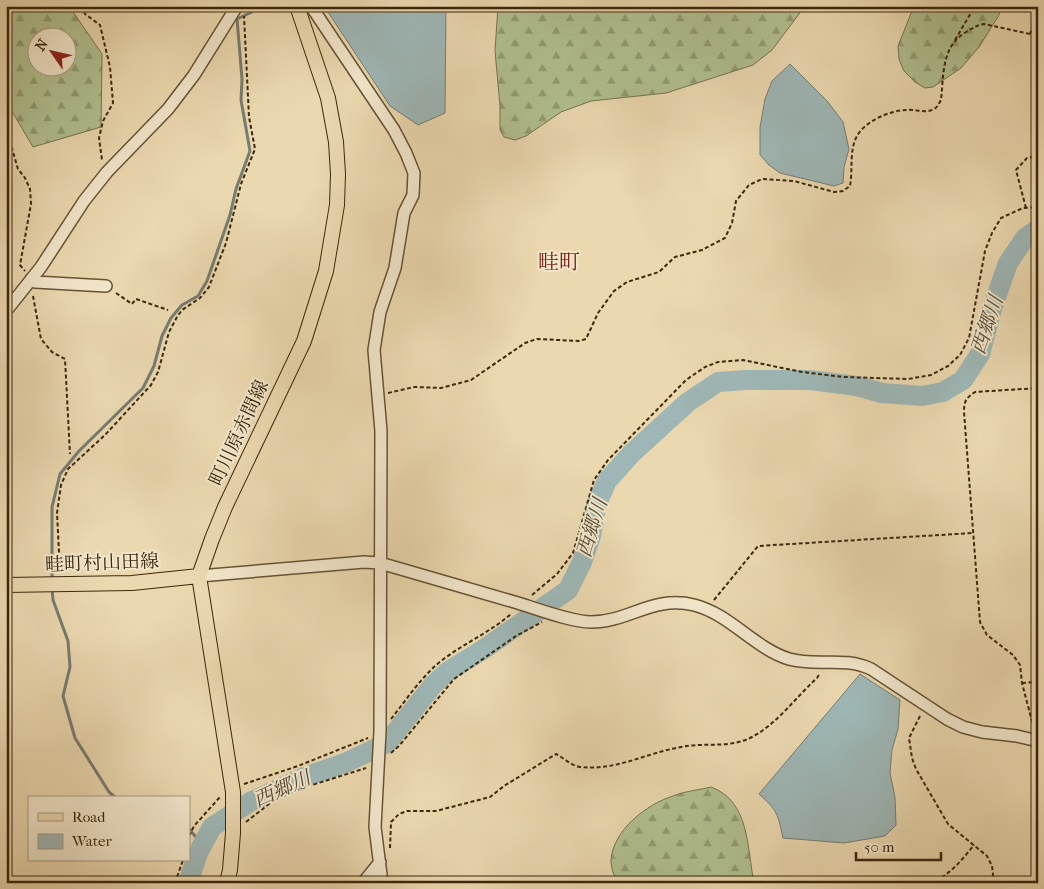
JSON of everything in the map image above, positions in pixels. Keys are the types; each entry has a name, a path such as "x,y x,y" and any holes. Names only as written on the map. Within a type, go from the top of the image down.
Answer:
{"main road":[{"name":"町川原赤間線","path":"227,883 233,833 233,790 199,576 225,507 304,341 326,271 337,205 336,142 328,98 297,6"},
{"name":"畦町村山田線","path":"6,585 132,583 199,576"}],"street":[{"path":"310,6 394,130 414,173 413,195 404,213 395,268 380,312 374,350 382,431 380,733 375,827 382,883"},
{"path":"6,311 33,280 84,201 107,172 168,109 241,8"},
{"path":"33,280 106,286"},
{"path":"199,576 364,562 380,563 521,604 591,622 609,619 658,603 690,604 706,609 779,655 805,662 858,663 871,669 947,719 963,727 1038,741"},
{"path":"363,883 380,862"}],"path":[{"path":"81,6 85,14 100,25 110,67 113,103 103,121 99,138 101,158 107,172"},
{"path":"954,42 958,32 975,6"},
{"path":"59,584 57,513 61,485 68,469 105,434 151,385 158,372 169,332 182,310 200,298 209,287 226,243 241,184 255,149 249,117 241,8"},
{"path":"1030,34 1038,14"},
{"path":"378,394 414,387 441,388 471,380 525,343 537,339 579,341 586,339 598,313 614,291 627,282 659,272 675,256 702,250 725,238 732,223 736,201 749,185 762,179 794,181 834,192 843,191 850,186 853,146 861,130 869,123 897,110 926,111 935,109 941,100 945,64 950,47 961,35 977,25 984,24 1030,34 1038,38"},
{"path":"6,128 18,169 30,189 31,204 20,265 33,280 33,294 41,339 52,352 65,359 70,454"},
{"path":"1026,208 1016,170 1027,158 1038,156"},
{"path":"190,834 194,826 221,796 380,733 430,670 511,614 557,574 574,553 594,480 608,460 686,380 705,367 718,362 743,360 802,372 844,377 908,379 931,376 948,366 960,355 969,338 985,251 992,233 1001,218 1026,208 1038,207"},
{"path":"106,286 132,304 136,299 168,310"},
{"path":"1038,388 975,392 964,403 980,622 986,635 1013,655 1020,665 1022,683 1038,741"},
{"path":"706,609 758,546 973,533"},
{"path":"233,833 274,800 290,792 379,760 399,746 454,678 516,636 557,614"},
{"path":"390,848 391,822 399,814 407,811 436,811 481,801 556,754 578,767 607,767 631,762 679,747 701,744 725,745 740,742 767,728 817,678 821,662"},
{"path":"1022,683 1038,682"},
{"path":"927,705 916,722 909,738 916,769 948,824 987,856 992,866 994,883"},
{"path":"930,883 939,880 964,858 974,845"},
{"path":"175,883 181,862"}],"green space":[{"path":"6,6 69,6 102,54 101,127 33,147 6,101"},
{"path":"498,6 805,6 772,50 753,65 666,93 591,101 561,112 526,136 515,140 504,137 500,130 500,106 495,51"},
{"path":"914,6 1001,6 999,15 979,47 961,68 933,87 925,88 915,82 904,71 899,59 898,46"},
{"path":"711,787 724,794 733,803 740,815 748,841 754,883 617,883 611,863 613,849 618,838 633,820 642,812 663,800 682,793"}],"water":[{"path":"324,6 446,6 445,113 418,125 390,106"},
{"path":"790,64 828,102 843,122 849,149 844,167 843,183 834,186 780,173 760,155 760,127 765,99 772,81"},
{"path":"860,674 900,700 898,729 892,750 890,773 895,797 896,825 885,836 844,843 783,838 776,813 770,804 759,794"}],"waterway":[{"path":"52,580 52,507 60,474 79,451 143,388 154,366 162,336 171,318 182,305 198,296 207,281 250,151 241,100 242,79 237,19 252,12 258,6"},
{"name":"西郷川","path":"188,883 198,853 212,827 250,802 304,777 345,763 387,743 433,685 447,672 484,649 568,590 582,562 591,536 596,506 607,481 631,454 688,402 718,382 746,380 810,380 857,386 882,393 922,396 943,392 963,380 980,354 992,309 1008,263 1025,238 1038,229"},
{"path":"52,589 53,600 68,641 70,667 63,696 75,738 109,792 114,796"},
{"path":"190,830 202,844"}],"district":[{"name":"畦町","path":"559,262"}]}
